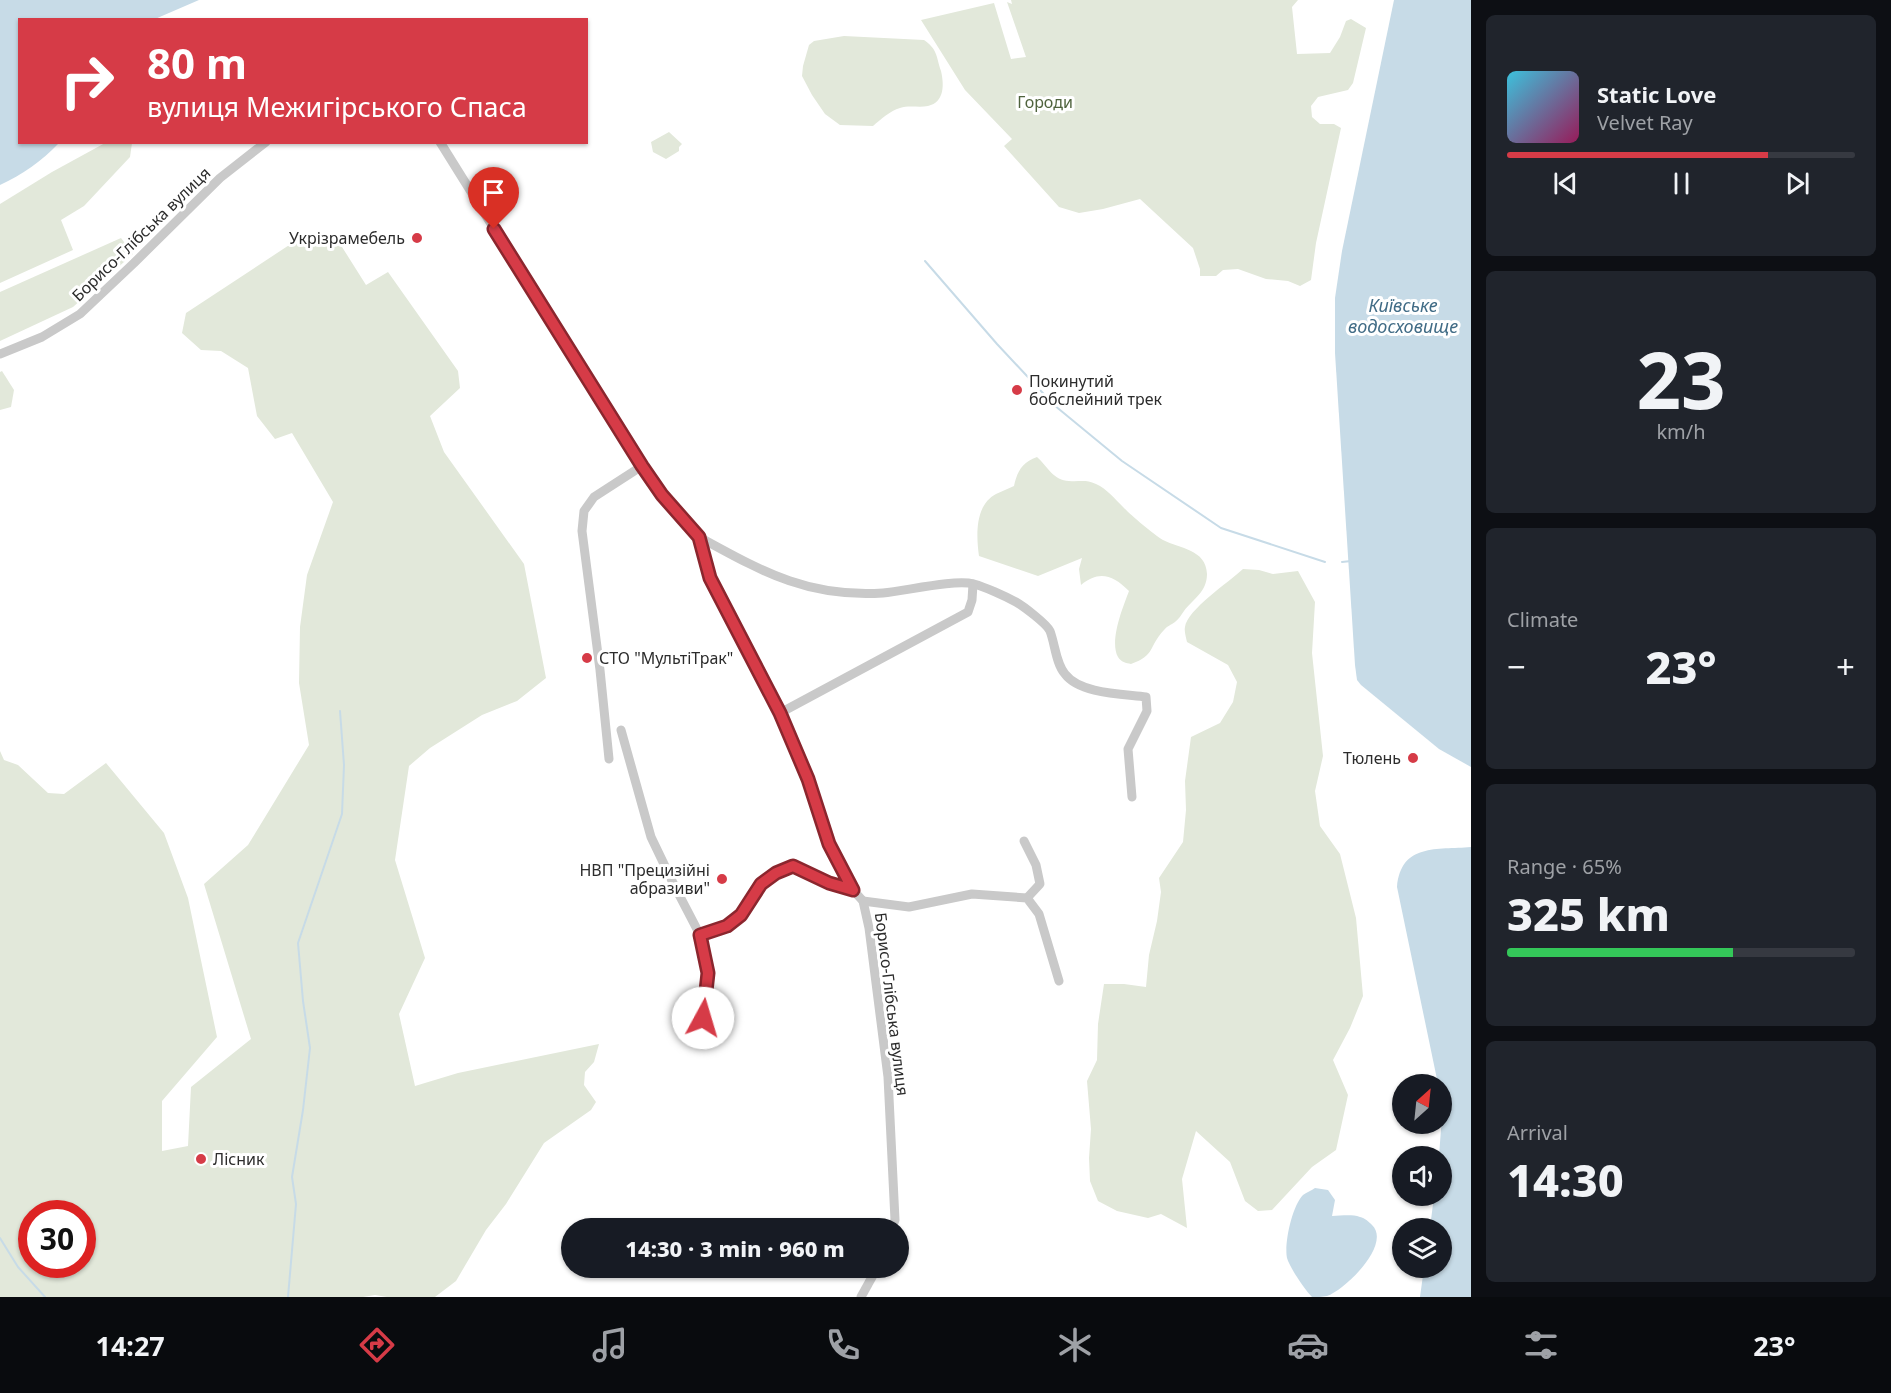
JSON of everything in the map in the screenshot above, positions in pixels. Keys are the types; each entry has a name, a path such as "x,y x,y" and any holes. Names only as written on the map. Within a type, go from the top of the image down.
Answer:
{"street":[{"name":"Борисо-Глібська вулиця","path":"0,354 42,337 80,314 220,178 263,144"},
{"name":"Борисо-Глібська вулиця","path":"441,144 642,466 662,495 699,537 710,578 780,713 808,779 829,844 853,890 863,901 869,928 888,1077 896,1218"},
{"path":"609,759 582,531 585,512 594,497 642,466"},
{"path":"699,537 776,577 814,589 857,595 956,583 973,584 1016,602 1049,629 1065,675 1081,686 1100,692 1146,697 1147,711 1128,749 1131,797"},
{"path":"780,713 968,612 972,600 973,584"},
{"path":"621,730 651,837 700,935 708,973 703,1018"},
{"path":"1024,841 1036,865 1040,884 1027,898"},
{"path":"700,935 727,926 741,915 761,884 776,873 793,866 829,883 853,890"},
{"path":"863,901 909,907 972,894 1027,898 1039,914 1059,981"},
{"path":"861,1297 871,1278"}],"green space":[{"name":"Городи","path":"1011,0 1298,0 1292,7 1297,54 1330,53 1346,21 1351,19 1366,28 1353,83 1348,90 1318,97 1311,106 1312,117 1320,124 1334,124 1341,128 1316,243 1311,280 1300,286 1288,281 1266,279 1238,269 1223,270 1216,276 1200,276 1193,248 1140,199 1079,213 1059,207 1004,146 1012,139 965,90 921,20 994,3 1011,59 1026,57 1007,2 1012,4"},
{"path":"844,36 924,40 934,50 941,71 942,92 938,101 928,106 896,109 873,126 840,125 825,114 802,76 809,45 814,41"},
{"path":"669,132 682,144 679,151 666,159 653,152 651,142"},
{"path":"103,144 132,144 130,157 84,206 61,220 73,250 0,283 0,204"},
{"path":"309,232 337,239 366,285 388,272 458,371 460,388 430,416 444,452 524,564 546,678 517,701 482,715 430,748 409,766 395,860 425,958 399,1014 415,1086 458,1073 599,1044 594,1062 585,1072 584,1085 596,1102 591,1110 544,1143 506,1204 486,1230 456,1281 435,1297 375,1295 363,1297 0,1297 0,751 4,760 18,765 48,793 64,794 106,763 164,833 188,898 217,1037 162,1101 162,1151 188,1146 191,1087 251,1039 204,884 248,845 309,745 299,683 300,627 307,575 333,502 292,433 275,439 257,416 248,368 221,351 201,350 182,333 186,313"},
{"path":"121,238 133,254 73,307 0,341 0,292"},
{"path":"2,371 14,390 11,407 0,410 0,372"},
{"path":"1037,457 1059,479 1089,482 1100,486 1154,534 1191,551 1202,559 1206,566 1205,586 1199,595 1178,620 1166,627 1148,654 1139,661 1131,664 1124,662 1118,657 1116,650 1116,633 1129,591 1117,581 1106,576 1094,577 1081,585 1079,569 1082,558 1038,576 979,556 978,521 984,505 996,494 1014,486 1021,468"},
{"path":"1243,569 1273,574 1298,571 1315,602 1312,653 1323,756 1315,791 1320,826 1340,854 1356,918 1363,996 1350,1028 1333,1060 1348,1095 1336,1150 1312,1167 1272,1210 1258,1211 1245,1201 1230,1162 1196,1131 1182,1179 1187,1228 1161,1214 1148,1218 1117,1211 1098,1201 1090,1181 1091,1129 1087,1081 1097,1060 1098,1024 1104,984 1146,987 1149,955 1161,892 1159,878 1183,842 1186,810 1185,781 1191,737 1220,723 1233,702 1237,682 1228,665 1187,642 1185,627 1187,620 1210,596"}],"water":[{"path":"0,0 199,0 157,18 18,18 18,144 58,144 31,167 0,185"},
{"name":"Київське водосховище","path":"1394,0 1471,0 1471,767 1439,749 1361,685 1357,680 1355,665 1335,353 1335,298 1342,251"},
{"path":"1471,847 1471,1297 1420,1297 1423,1278 1452,1278 1452,1218 1431,1218 1433,1206 1452,1206 1452,1146 1440,1146 1441,1134 1452,1134 1452,1074 1436,1074 1397,887 1405,863 1413,856 1434,849"},
{"path":"1315,1188 1328,1190 1335,1200 1332,1216 1357,1216 1367,1220 1377,1233 1371,1254 1354,1276 1327,1296 1312,1297 1291,1267 1286,1252 1295,1208 1303,1195"}],"waterway":[{"path":"925,261 1054,405 1122,461 1221,528 1325,562"},
{"path":"1342,562 1351,561"},
{"path":"288,1297 296,1204 292,1177 310,1048 298,943 342,814 344,765 340,711"},
{"path":"0,1238 18,1267 45,1297"}],"place":[{"name":"Укрізрамебель","path":"417,238"},
{"name":"Покинутий бобслейний трек","path":"1017,390"},
{"name":"СТО \"МультіТрак\"","path":"587,658"},
{"name":"Тюлень","path":"1413,758"},
{"name":"НВП \"Прецизійні абразиви\"","path":"722,879"},
{"name":"Лісник","path":"201,1159"}],"route":[{"path":"494,229 642,466 662,495 699,537 710,578 780,713 808,779 829,844 853,890 829,883 793,866 776,873 761,884 741,915 727,926 700,935 708,973 703,1018"}]}
